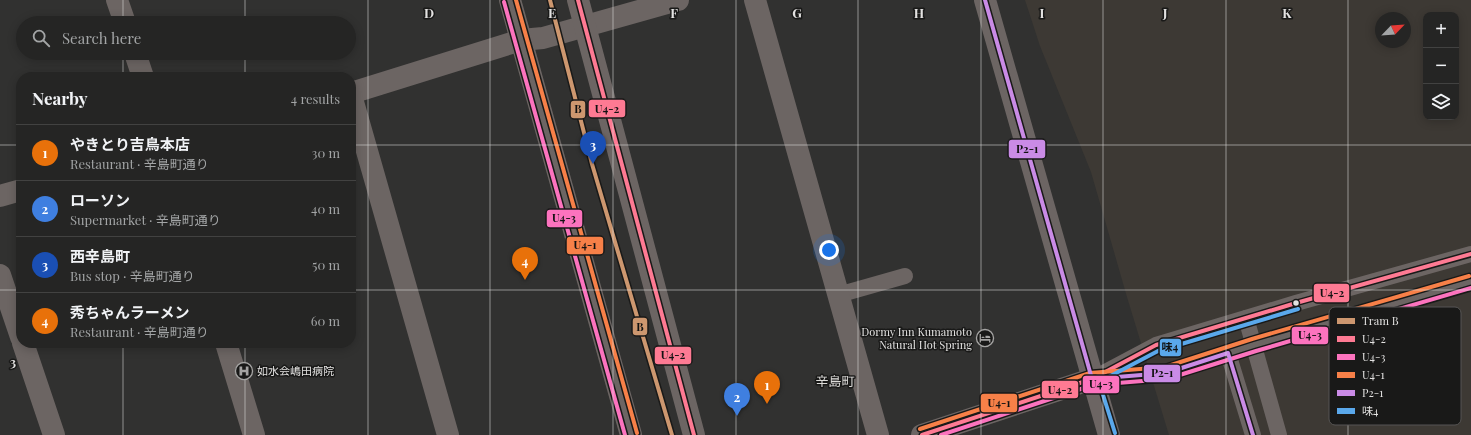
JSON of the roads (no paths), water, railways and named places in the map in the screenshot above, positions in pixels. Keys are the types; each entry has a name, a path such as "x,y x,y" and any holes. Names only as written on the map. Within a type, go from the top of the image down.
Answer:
{"street":[{"path":"117,0 123,16"},
{"path":"510,0 631,435"},
{"path":"578,0 694,435"},
{"path":"356,92 521,40 543,38 678,0"},
{"path":"755,0 878,435"},
{"path":"984,0 1109,435"},
{"path":"137,60 141,72"},
{"path":"356,112 448,435"},
{"path":"0,196 16,191"},
{"path":"0,275 16,322"},
{"path":"25,348 54,435"},
{"path":"228,348 254,435"},
{"path":"922,435 1092,379"}],"lane":[{"path":"1092,379 1156,345 1471,254"},
{"path":"838,295 905,276"},
{"path":"1385,307 1471,282"},
{"path":"1246,318 1279,435"},
{"path":"1092,379 1166,373 1329,323"},
{"path":"1228,353 1253,435"}],"tram line":[{"name":"B","path":"550,0 592,164 672,435"}],"place":[{"name":"西辛島町","path":"593,164"},
{"name":"秀ちゃんラーメン","path":"525,280"},
{"name":"Dormy Inn Kumamoto Natural Hot Spring","path":"985,338"},
{"name":"如水会嶋田病院","path":"244,371"},
{"name":"やきとり吉鳥本店","path":"767,404"},
{"name":"ローソン","path":"737,416"}],"district":[{"name":"辛島町","path":"835,381"}]}
